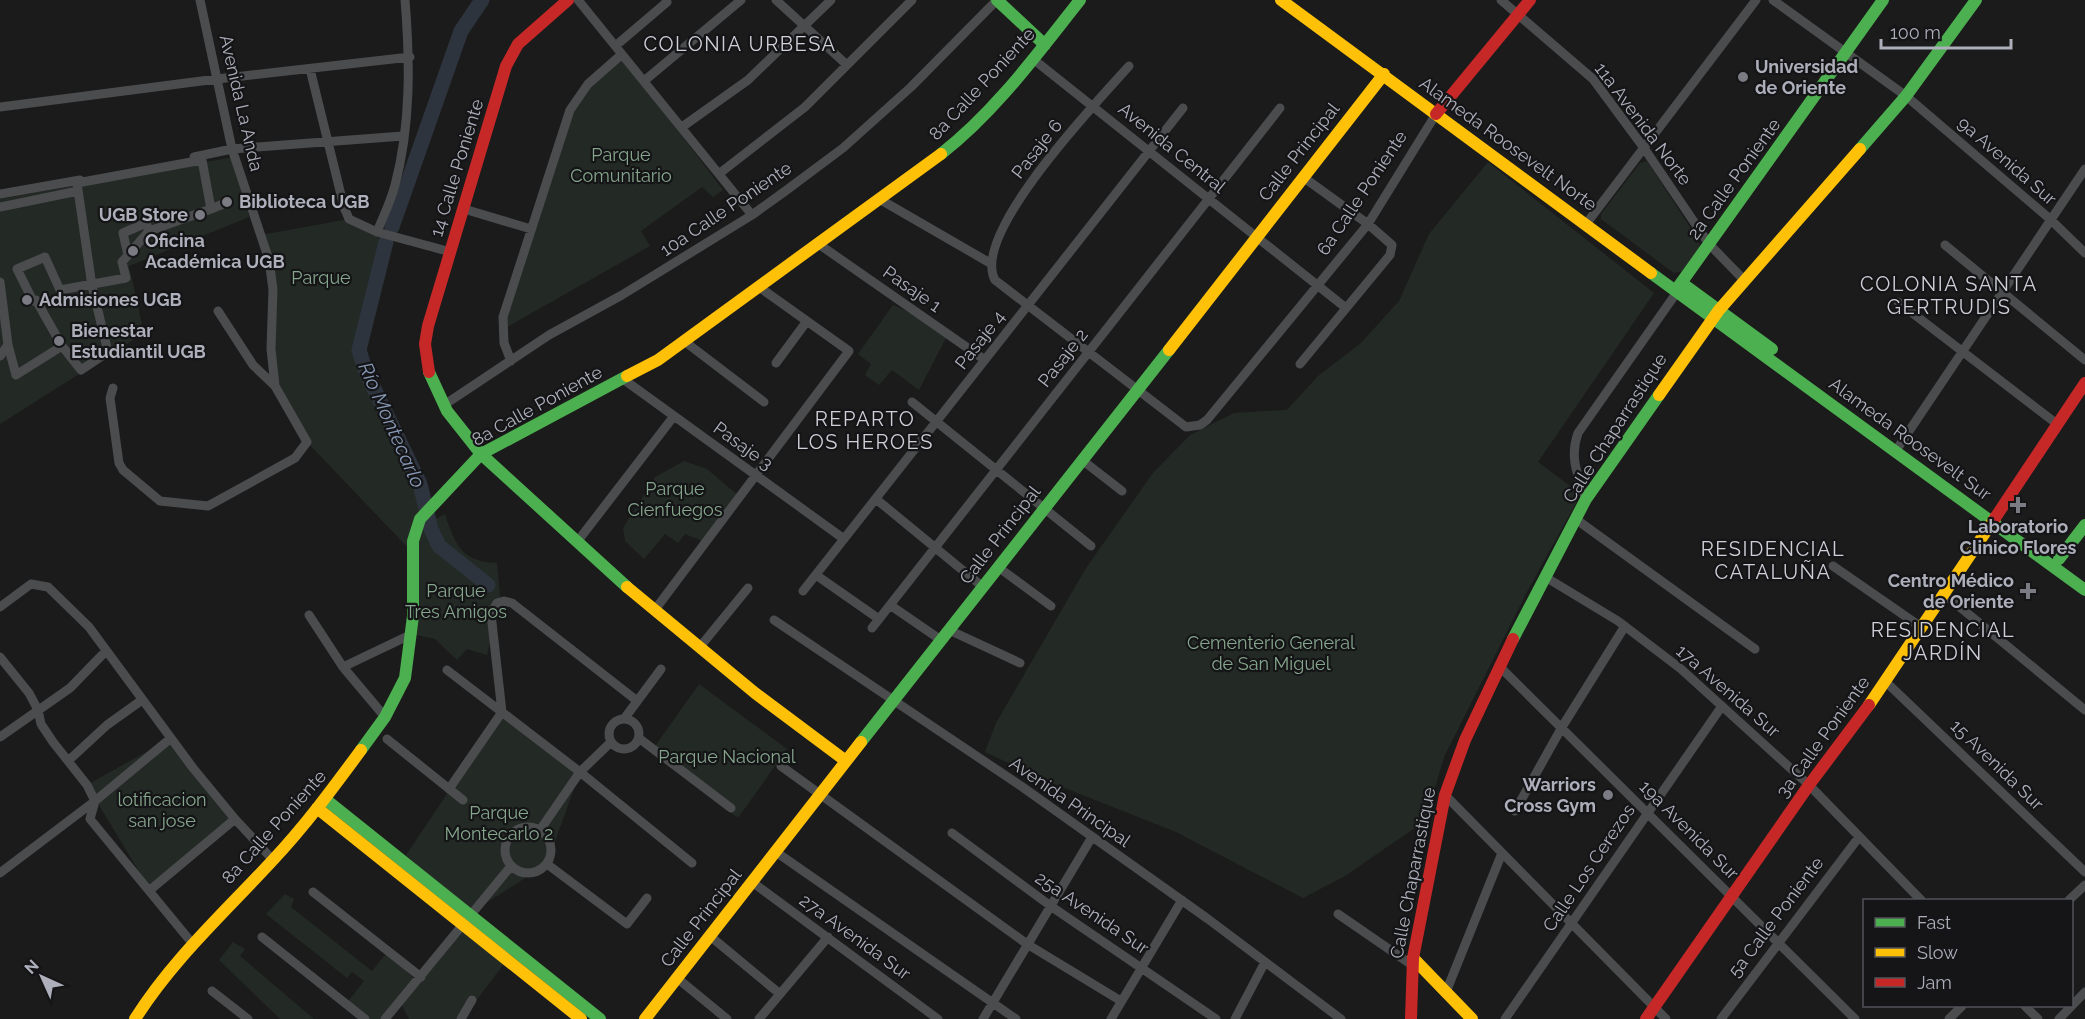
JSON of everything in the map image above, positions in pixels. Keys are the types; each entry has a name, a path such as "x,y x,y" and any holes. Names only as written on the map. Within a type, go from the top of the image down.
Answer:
{"main road":[{"name":"14 Calle Poniente","path":"444,405 425,369 424,339 512,54 529,32 568,0"},
{"path":"997,0 1045,45"},
{"name":"8a Calle Poniente","path":"135,1019 157,984 192,943 273,860 321,804 385,717 405,678 412,634 413,541 420,519 435,501 481,454 623,380 684,341 820,245 952,146 1033,59 1080,0"},
{"name":"Alameda Roosevelt Norte","path":"1281,0 1439,111"},
{"name":"Alameda Roosevelt Norte","path":"1294,0 1439,111 1715,315"},
{"name":"6a Calle Poniente","path":"1439,111 1530,0"},
{"name":"2a Calle Poniente","path":"1678,288 1883,0"},
{"name":"Calle Chaparrastique","path":"1410,1019 1413,961 1445,795 1465,740 1499,666 1586,499 1715,315 1906,96 1976,0"},
{"name":"Calle Principal","path":"645,1019 1384,74"},
{"name":"Alameda Roosevelt Sur","path":"1715,315 1898,448 2085,578"},
{"name":"3a Calle Poniente","path":"1646,1019 1809,785 1886,682 2085,383"},
{"path":"444,405 459,429 481,454 654,611 846,761"},
{"name":"Alameda Roosevelt Sur","path":"1997,518 2085,590"},
{"path":"2059,560 2085,525"},
{"path":"321,804 537,975 600,1019"},
{"path":"1413,961 1472,1019"},
{"path":"537,975 581,1019"}],"street":[{"name":"Avenida La Anda","path":"113,388 110,398 119,463 123,470 160,501 208,506 295,458 307,442 275,386 271,349 273,289 269,260 232,149 200,0"},
{"path":"377,232 395,186 403,136 410,57 405,0"},
{"path":"578,0 752,215"},
{"path":"620,42 667,2 666,0"},
{"path":"644,81 741,0"},
{"path":"776,0 847,65"},
{"path":"682,127 748,80 831,0"},
{"path":"720,173 805,107 912,0"},
{"name":"10a Calle Poniente","path":"444,405 549,334 622,295 752,215 851,140 911,87 997,0"},
{"name":"11a Avenida Norte","path":"1501,0 1593,79 1644,148 1709,244 1744,280"},
{"path":"1588,221 1756,0"},
{"name":"9a Avenida Sur","path":"1773,0 1906,96 2050,219 2085,253"},
{"path":"511,361 504,343 503,317 570,110 588,84 621,55"},
{"path":"0,107 410,57"},
{"name":"Avenida Central","path":"1033,59 1346,308"},
{"name":"Pasaje 6","path":"990,263 1012,208 1036,174 1092,106 1129,66"},
{"path":"310,69 349,219 377,232 451,252"},
{"name":"Pasaje 4","path":"803,591 1183,108"},
{"name":"Pasaje 2","path":"872,628 1280,108"},
{"name":"6a Calle Poniente","path":"1137,389 1180,425 1193,427 1207,420 1368,224 1439,111"},
{"path":"0,194 232,149 403,136"},
{"path":"211,209 202,160 77,183 92,286 108,352 81,370 62,346 36,300 33,301 17,269 45,257 60,290 92,286 126,278 122,262 148,231 211,209 228,202"},
{"path":"1898,448 2085,169"},
{"path":"1300,364 1391,250 1389,241 1303,177"},
{"path":"0,207 78,191"},
{"path":"881,200 990,263 995,280 1137,389"},
{"path":"464,209 531,229"},
{"path":"128,255 123,233 146,223 148,231"},
{"name":"Pasaje 1","path":"820,245 985,360"},
{"path":"1946,245 2085,360"},
{"path":"0,282 8,345 16,375 62,346"},
{"path":"654,611 849,351 759,287"},
{"name":"2a Calle Poniente","path":"1586,499 1573,462 1573,448 1578,433 1678,288"},
{"path":"1898,303 2057,424"},
{"path":"218,310 253,365 275,386"},
{"path":"776,363 807,321"},
{"path":"684,341 764,402"},
{"path":"0,356 8,345"},
{"name":"Pasaje 3","path":"623,380 844,540"},
{"path":"912,402 938,420 1091,546"},
{"path":"577,542 674,416"},
{"path":"1082,460 1122,490"},
{"path":"876,499 983,586"},
{"path":"1577,520 1755,649"},
{"path":"1833,566 1921,627"},
{"path":"998,567 1051,606"},
{"path":"816,575 879,619"},
{"name":"17a Avenida Sur","path":"1546,578 1625,626 1681,669 1809,785 1920,899"},
{"path":"0,607 31,584 48,587 89,627 171,738 235,819 273,860"},
{"path":"699,648 748,588"},
{"path":"1944,594 2085,710"},
{"path":"449,789 502,712 492,614 497,603 504,601 512,603 636,700"},
{"path":"890,605 941,640"},
{"path":"309,615 343,668 385,717"},
{"name":"Avenida Principal","path":"774,620 894,700 1182,900 1341,1019"},
{"path":"1515,811 1562,727 1625,626"},
{"path":"950,630 1020,663"},
{"path":"343,668 412,634"},
{"path":"0,736 70,688 106,651"},
{"path":"0,657 29,693 38,710 41,724 87,785 95,801 90,819 192,943"},
{"name":"19a Avenida Sur","path":"1499,666 1855,1019"},
{"path":"624,718 661,669"},
{"path":"447,670 580,772 692,863"},
{"name":"15 Avenida Sur","path":"1886,682 2085,872"},
{"path":"68,761 107,724 142,699"},
{"name":"Calle Los Cerezos","path":"1505,1019 1722,706"},
{"path":"624,718 634,721 639,729 640,739 635,746 626,750 617,748 611,742 609,730 618,720 624,718"},
{"path":"0,873 95,801 171,738"},
{"path":"387,739 463,800"},
{"path":"640,739 731,808"},
{"path":"540,830 580,772 611,742"},
{"path":"781,766 1027,944 1121,1001"},
{"path":"1445,795 1666,1019"},
{"path":"150,890 235,819"},
{"path":"533,827 540,830 550,842 551,857 547,864 530,874 511,866 505,853 508,839 519,829 533,827"},
{"name":"25a Avenida Sur","path":"952,833 1052,907 1216,1019"},
{"path":"983,1019 1092,837"},
{"name":"5a Calle Poniente","path":"1720,1019 1859,837"},
{"path":"776,852 1016,1019"},
{"path":"1446,992 1502,853"},
{"path":"547,864 627,924 646,898"},
{"path":"385,1019 511,866"},
{"name":"27a Avenida Sur","path":"752,882 938,1019"},
{"path":"2070,899 2085,885"},
{"path":"313,892 421,976"},
{"path":"1111,1019 1182,900"},
{"path":"1338,914 1413,961"},
{"path":"710,936 780,994"},
{"path":"262,937 365,1019"},
{"path":"759,1019 828,937"},
{"path":"1235,1019 1265,962"},
{"path":"677,978 728,1019"},
{"path":"212,992 248,1019"},
{"path":"2073,1004 2085,992"},
{"path":"461,1019 472,1000"},
{"path":"1949,1019 1960,1007"},
{"path":"2027,1007 2038,1019"},
{"path":"2059,1019 2071,1007"}],"green space":[{"name":"Parque Comunitario","path":"621,55 723,190 713,197 702,187 641,231 650,246 502,330 570,110"},
{"path":"234,157 249,217 129,266 144,333 0,424 0,199"},
{"path":"1647,161 1699,241 1700,247 1682,271 1674,273 1601,219 1601,214 1640,163"},
{"name":"Cementerio General de San Miguel","path":"1488,162 1654,293 1538,462 1581,494 1528,590 1444,757 1425,821 1345,876 1303,898 1176,832 1047,781 985,752 996,723 1086,568 1153,473 1190,435 1234,413 1287,410 1318,376 1361,343 1399,301 1429,234"},
{"name":"Parque","path":"349,219 386,242 359,350 420,484 419,528 445,514 452,535 462,550 476,559 497,563 500,596 487,655 467,649 457,660 435,639 412,634 413,553 307,442 273,375 272,319 261,235"},
{"path":"893,305 913,314 946,338 919,390 892,370 879,385 865,375 871,364 858,354"},
{"name":"Parque Cienfuegos","path":"684,461 707,469 739,496 705,542 685,534 678,543 665,534 644,559 625,541 623,528 655,477"},
{"name":"Parque Nacional","path":"699,684 787,749 738,818 653,749"},
{"name":"Parque Montecarlo 2","path":"502,712 580,772 547,864 469,914 406,855"},
{"name":"lotificacion san jose","path":"171,738 235,819 150,890 87,785"},
{"path":"285,894 294,899 291,907 372,971 388,951 416,981 462,923 504,964 462,1019 409,1019 400,1002 385,1019 365,1019 346,1004 364,981 352,972 347,978 266,914"},
{"path":"233,942 245,949 240,956 314,1019 280,1019 219,960"}],"waterway":[{"name":"Río Montecarlo","path":"392,227 461,31 482,0"},
{"name":"Río Montecarlo","path":"386,242 359,350 366,372 420,484 431,529 439,546 488,585"}],"traffic: fast":[{"path":"997,0 1045,45"},
{"path":"941,154 998,101 1080,0"},
{"path":"1676,290 1883,0"},
{"path":"1860,149 1906,96 1976,0"},
{"path":"1651,273 2085,590"},
{"path":"1686,286 1772,349"},
{"path":"861,742 1169,350"},
{"path":"429,372 447,411 481,454 627,587"},
{"path":"361,750 385,717 405,678 413,616 413,541 420,519 481,454 627,376"},
{"path":"1513,639 1586,499 1659,395"},
{"path":"2059,559 2085,525"},
{"path":"325,799 600,1019"}],"traffic: slow":[{"path":"1281,0 1651,273"},
{"path":"1169,350 1384,74"},
{"path":"1659,395 1719,310 1860,149"},
{"path":"627,376 658,360 941,154"},
{"path":"1869,705 1995,518"},
{"path":"627,587 755,693 846,761"},
{"path":"645,1019 861,742"},
{"path":"135,1019 182,956 296,834 361,750"},
{"path":"317,808 581,1019"},
{"path":"1413,958 1472,1019"}],"traffic: jam":[{"path":"429,372 425,344 428,326 506,66 518,44 568,0"},
{"path":"1436,114 1530,0"},
{"path":"1995,518 2085,383"},
{"path":"1411,1019 1413,958 1445,795 1465,740 1513,639"},
{"path":"1646,1019 1809,785 1869,705"}],"place":[{"name":"Universidad de Oriente","path":"1743,77"},
{"name":"Biblioteca UGB","path":"227,202"},
{"name":"UGB Store","path":"200,215"},
{"name":"Oficina Académica UGB","path":"133,251"},
{"name":"Admisiones UGB","path":"27,300"},
{"name":"Bienestar Estudiantil UGB","path":"59,341"},
{"name":"Laboratorio Clinico Flores","path":"2018,505"},
{"name":"Centro Médico de Oriente","path":"2028,591"},
{"name":"Warriors Cross Gym","path":"1608,795"}],"district":[{"name":"COLONIA URBESA","path":"740,44"},
{"name":"COLONIA SANTA GERTRUDIS","path":"1949,296"},
{"name":"REPARTO LOS HEROES","path":"865,430"},
{"name":"RESIDENCIAL CATALUÑA","path":"1773,560"},
{"name":"RESIDENCIAL JARDÍN","path":"1943,642"}],"park label":[{"name":"Parque Tres Amigos","path":"456,601"}]}
